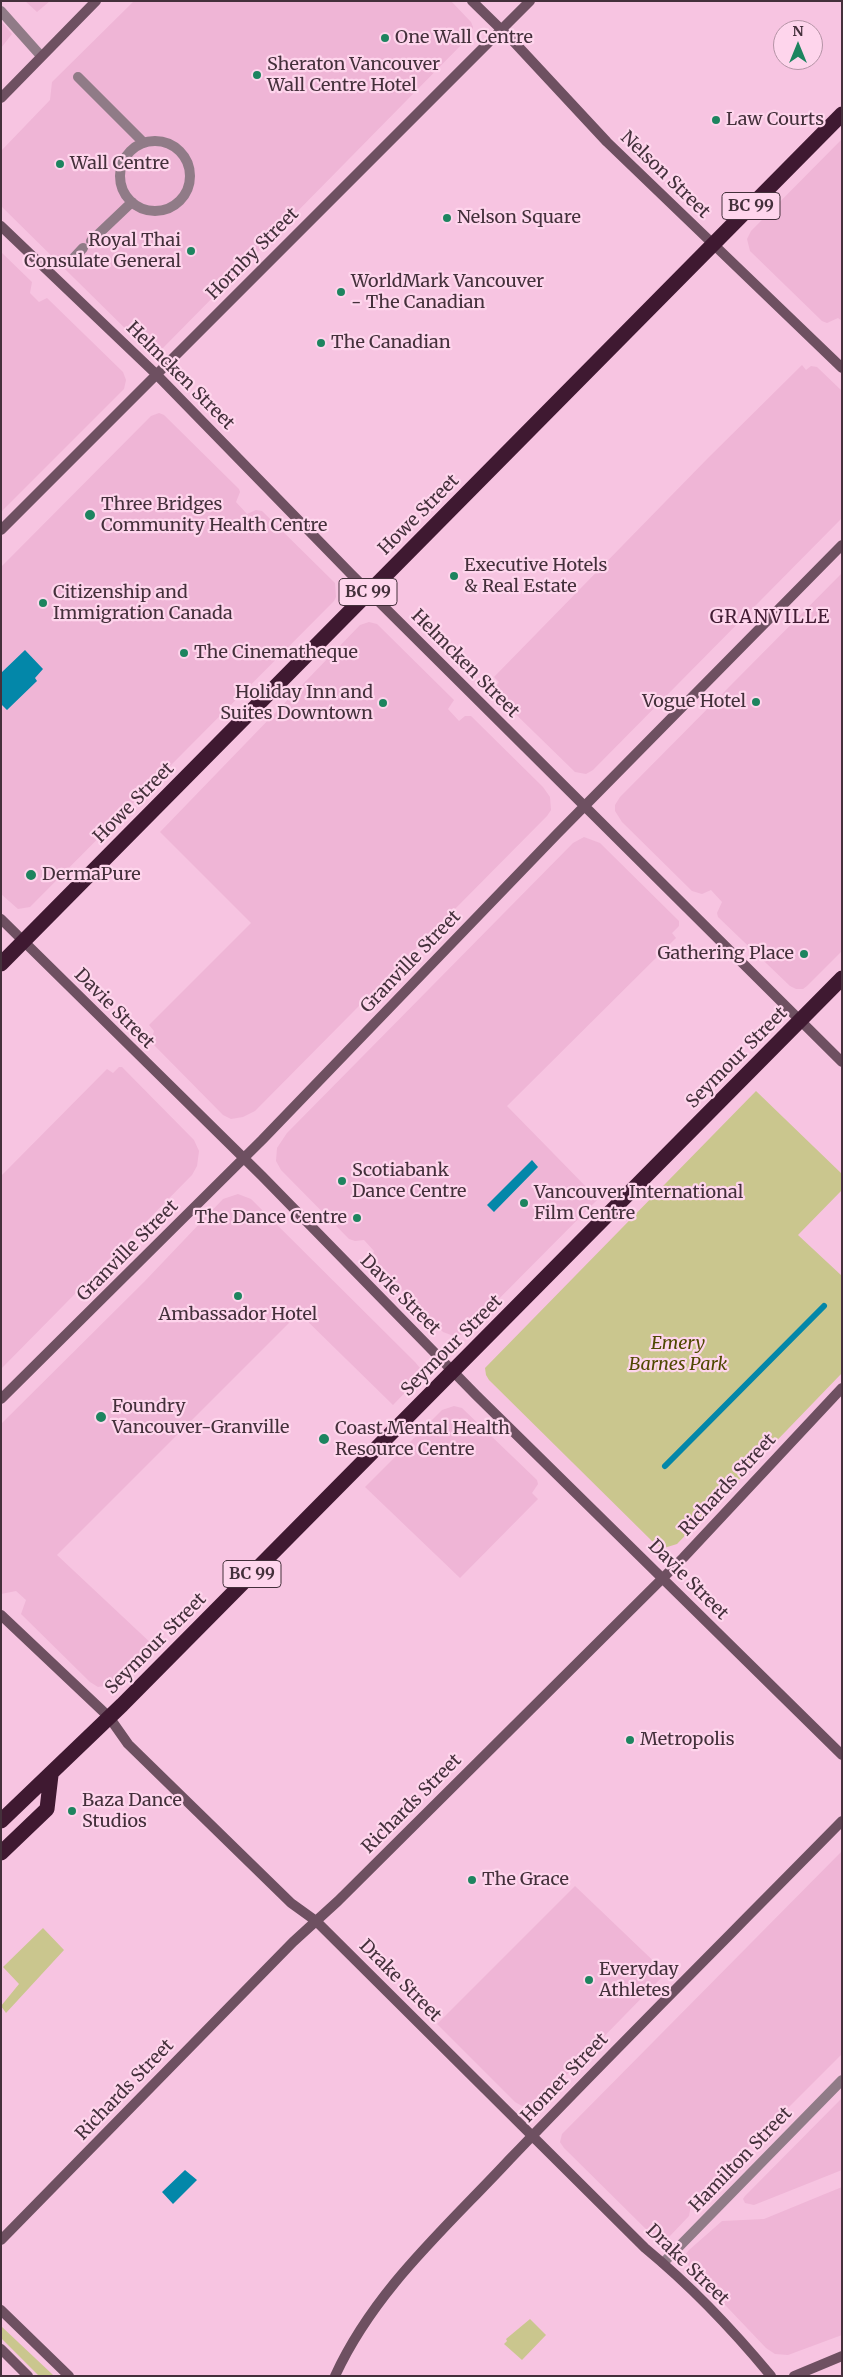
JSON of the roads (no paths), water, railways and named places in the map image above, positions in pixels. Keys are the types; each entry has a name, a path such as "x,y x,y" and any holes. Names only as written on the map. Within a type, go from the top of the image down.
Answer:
{"highway":[{"name":"Howe Street","path":"1,964 842,114"},
{"name":"Seymour Street","path":"1,1821 51,1775 109,1717 842,978"},
{"path":"1,1853 47,1809 51,1775"}],"street":[{"path":"1,98 96,1"},
{"name":"Nelson Street","path":"472,1 607,142 842,368"},
{"name":"Hornby Street","path":"1,530 530,1"},
{"path":"1,11 41,56"},
{"path":"78,77 144,142"},
{"path":"155,140 178,148 190,168 190,180 186,192 179,202 171,208 150,211 140,208 132,202 124,193 120,181 120,169 125,158 133,148 144,142 155,140"},
{"path":"91,241 132,202"},
{"name":"Helmcken Street","path":"1,226 156,374 369,592 842,1062"},
{"path":"70,262 83,248"},
{"name":"Granville Street","path":"1,1399 244,1159 584,805 842,545"},
{"name":"Davie Street","path":"1,919 244,1159 453,1371 842,1755"},
{"name":"Richards Street","path":"1,2240 293,1942 662,1578 842,1388"},
{"name":"Drake Street","path":"2,1619 109,1717 134,1750 291,1903 316,1921 645,2248 663,2263 747,2347 771,2376"},
{"name":"Homer Street","path":"335,2376 366,2320 395,2280 533,2135 842,1822"},
{"name":"Hamilton Street","path":"663,2263 842,2080"},
{"path":"1,2310 69,2376"},
{"path":"1,2349 28,2376"},
{"path":"794,2376 842,2356"}],"water":[{"path":"25,650 43,669 35,678 37,681 7,710 1,704 1,673"},
{"path":"532,1160 538,1167 494,1212 487,1205"},
{"path":"185,2170 197,2180 173,2204 162,2192"}],"waterway":[{"path":"665,1466 824,1306"}],"place":[{"name":"One Wall Centre","path":"385,38"},
{"name":"Sheraton Vancouver Wall Centre Hotel","path":"257,75"},
{"name":"Law Courts","path":"716,120"},
{"name":"Wall Centre","path":"60,164"},
{"name":"Nelson Square","path":"447,218"},
{"name":"Royal Thai Consulate General","path":"191,251"},
{"name":"WorldMark Vancouver - The Canadian","path":"341,292"},
{"name":"The Canadian","path":"321,343"},
{"name":"Three Bridges Community Health Centre","path":"90,515"},
{"name":"Executive Hotels & Real Estate","path":"454,576"},
{"name":"Citizenship and Immigration Canada","path":"43,603"},
{"name":"The Cinematheque","path":"184,653"},
{"name":"Vogue Hotel","path":"756,702"},
{"name":"Holiday Inn and Suites Downtown","path":"383,703"},
{"name":"DermaPure","path":"31,875"},
{"name":"Gathering Place","path":"804,954"},
{"name":"Scotiabank Dance Centre","path":"342,1181"},
{"name":"Vancouver International Film Centre","path":"524,1203"},
{"name":"The Dance Centre","path":"357,1218"},
{"name":"Ambassador Hotel","path":"238,1296"},
{"name":"Foundry Vancouver-Granville","path":"101,1417"},
{"name":"Coast Mental Health Resource Centre","path":"324,1439"},
{"name":"Metropolis","path":"630,1740"},
{"name":"Baza Dance Studios","path":"72,1811"},
{"name":"The Grace","path":"472,1880"},
{"name":"Everyday Athletes","path":"589,1980"}],"district":[{"name":"GRANVILLE","path":"770,618"}],"park label":[{"name":"Emery Barnes Park","path":"678,1354"}]}
